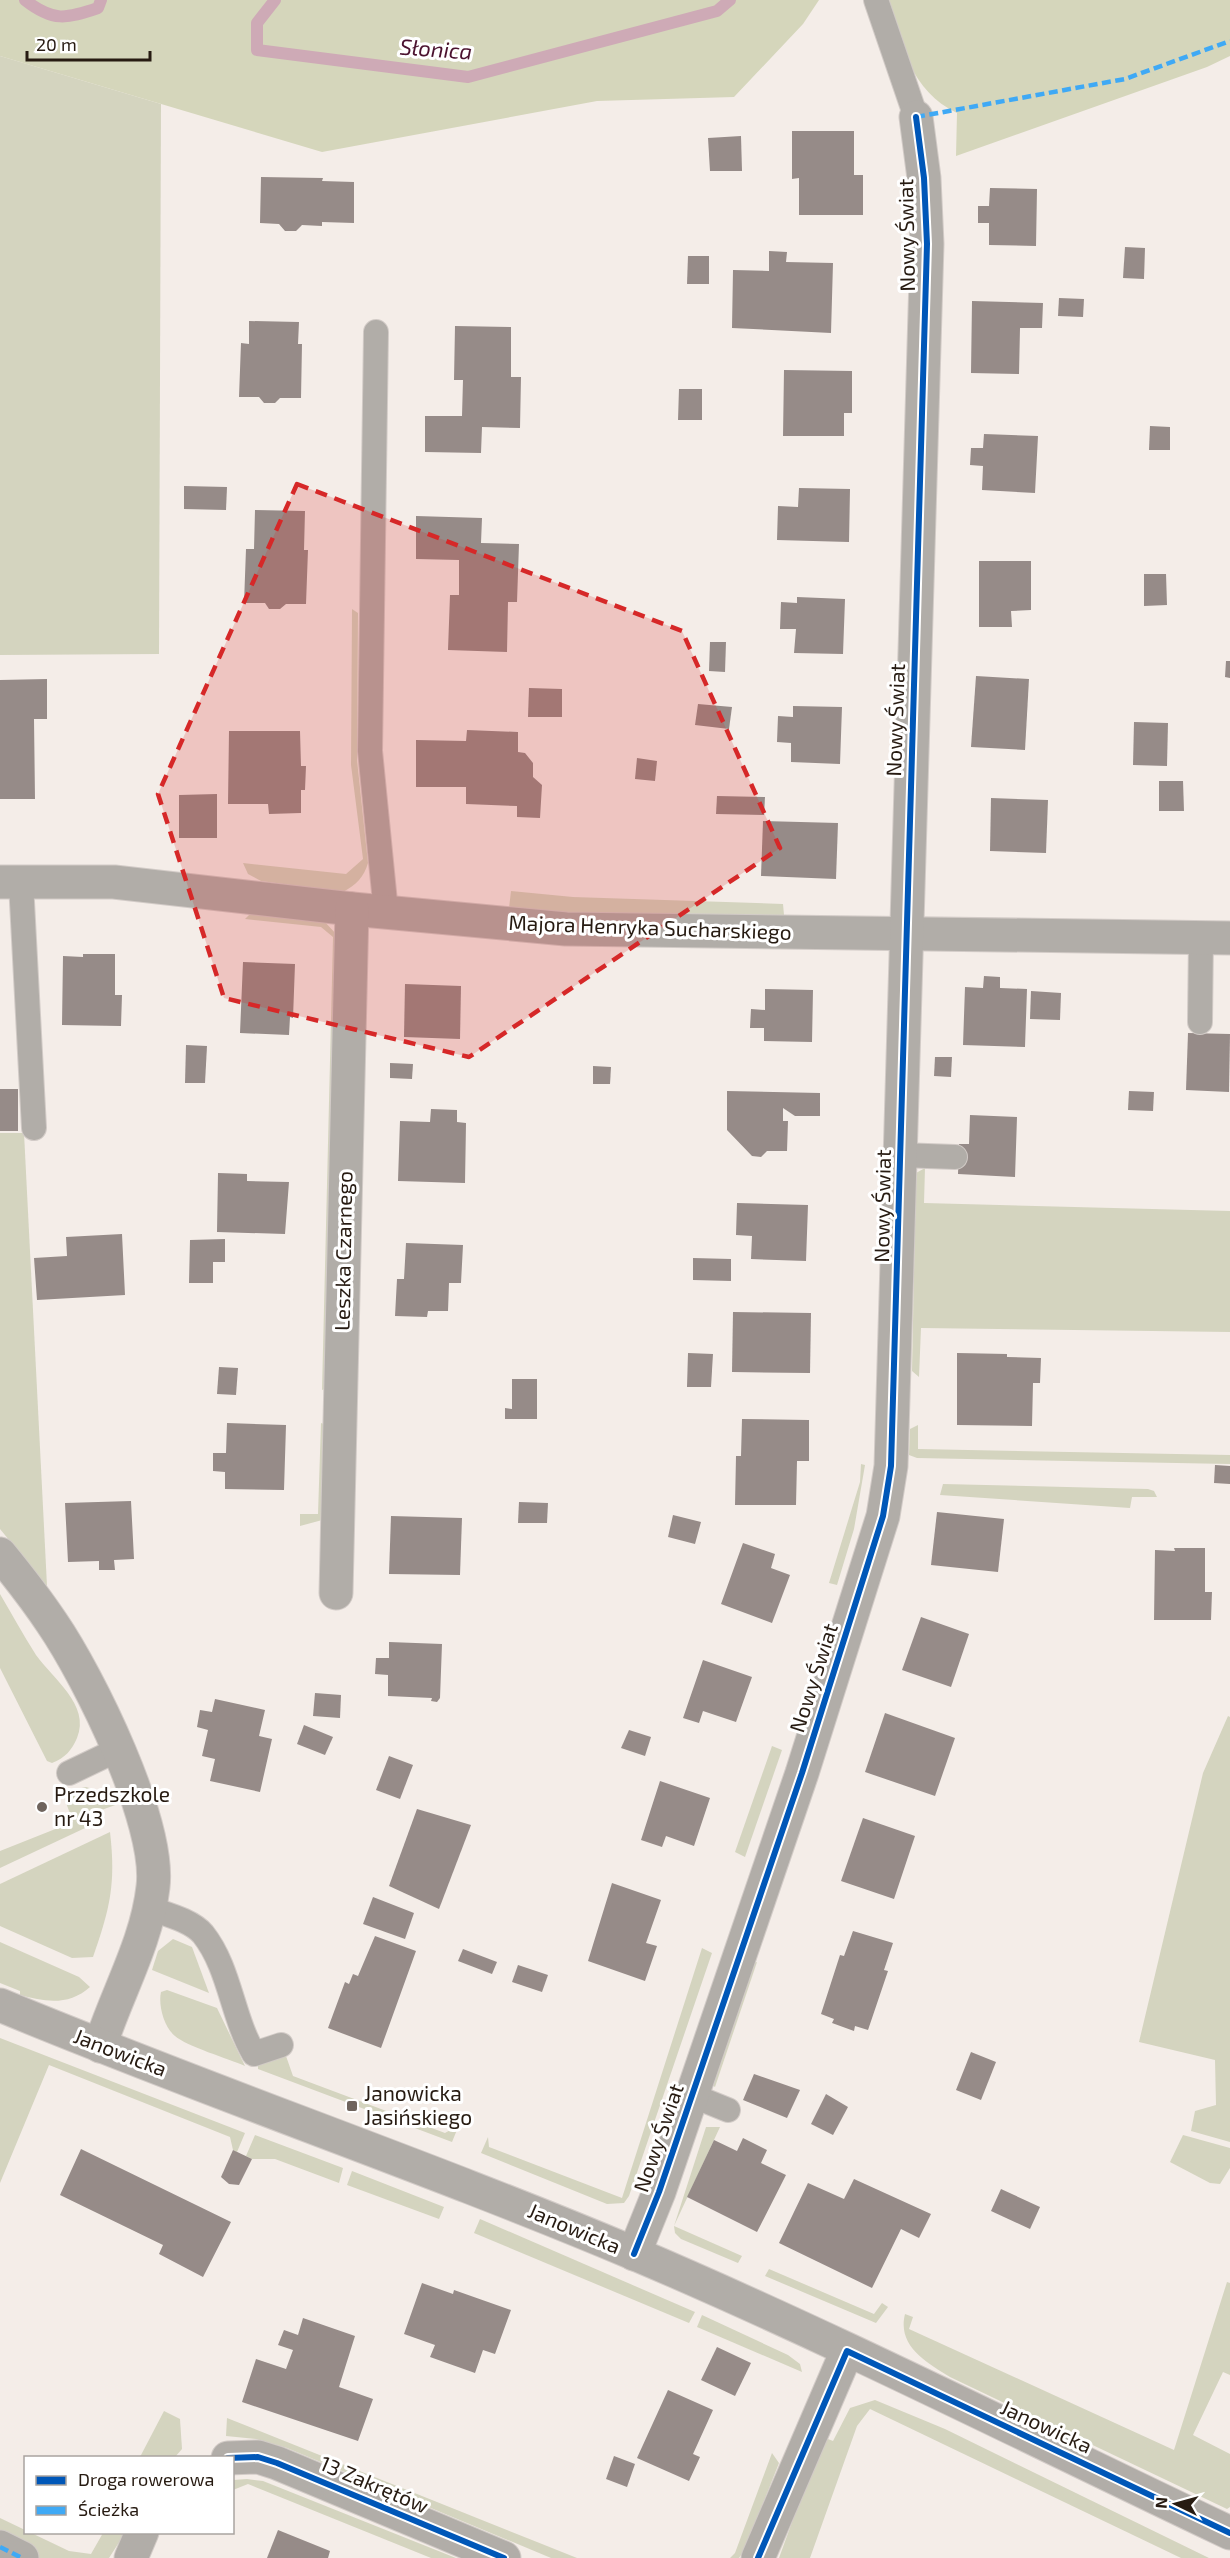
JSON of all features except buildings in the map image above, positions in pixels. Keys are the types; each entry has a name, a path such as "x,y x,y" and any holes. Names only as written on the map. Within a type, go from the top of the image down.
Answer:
{"street":[{"name":"Nowy Świat","path":"634,2254 802,1773 883,1516 894,1426 927,244 924,178 916,117"},
{"name":"Majora Henryka Sucharskiego","path":"11,882 114,882 352,909 566,929 1215,938"},
{"name":"Leszka Czarnego","path":"336,1593 352,909"},
{"path":"0,1554 53,1624 82,1675 135,1790 152,1845 154,1876 149,1908 138,1947 100,2046"},
{"name":"Janowicka","path":"0,2005 100,2046 428,2169 634,2254 776,2315 1230,2533"},
{"path":"758,2558 847,2351"},
{"name":"13 Zakrętów","path":"234,2457 258,2457 277,2463 504,2558"},
{"path":"131,2558 141,2534"},
{"path":"0,2547 22,2558"}],"lane":[{"name":"Nowy Świat","path":"876,0 916,117"},
{"path":"376,332 370,751 386,912"},
{"path":"11,882 34,1128"},
{"path":"1200,1022 1215,938"},
{"path":"900,1155 955,1157"},
{"path":"69,1773 117,1750"},
{"path":"149,1908 178,1918 202,1933 229,1989 254,2054 281,2045"},
{"path":"691,2095 728,2110"}],"highlighted area":[{"path":"297,484 682,631 780,848 469,1057 224,998 158,794"}],"green space":[{"path":"0,0 819,0 803,24 734,97 597,101 322,152 0,56"},
{"path":"886,0 1230,0 1230,56 1207,67 956,156 957,113 941,104 918,79 903,49"},
{"path":"0,56 161,104 159,654 0,655"},
{"path":"352,609 358,613 357,760 368,863 359,880 343,892 261,881 248,874 243,863 346,874 363,859 351,765"},
{"path":"511,891 573,897 783,904 784,915 572,914 509,908"},
{"path":"253,911 324,921 337,935 329,1387 322,1390 333,937 321,927 245,919"},
{"path":"0,1133 24,1133 47,1586 0,1529"},
{"path":"925,1168 924,1203 1230,1211 1230,1332 921,1328 919,1377 912,1371 916,1173"},
{"path":"321,1423 329,1426 326,1519 300,1526 300,1514 318,1514"},
{"path":"918,1425 918,1449 1230,1455 1230,1464 917,1458 909,1455 910,1429"},
{"path":"861,1464 865,1465 854,1529 837,1585 829,1583 860,1482"},
{"path":"943,1484 1148,1489 1154,1491 1157,1497 1132,1497 1130,1508 940,1495"},
{"path":"0,1594 36,1655 68,1693 79,1714 80,1726 75,1742 64,1756 52,1763 47,1761 0,1668"},
{"path":"1228,1716 1230,1717 1230,2142 1191,2131 1195,2111 1216,2105 1215,2060 1139,2042 1203,1773"},
{"path":"772,1746 782,1750 745,1857 735,1852"},
{"path":"86,1787 108,1794 118,1804 96,1812 100,1821 0,1868 0,1851 73,1822 64,1797 65,1792"},
{"path":"110,1832 112,1881 110,1896 93,1957 72,1958 0,1926 0,1884"},
{"path":"173,1939 192,1947 209,1993 152,1970 158,1951"},
{"path":"0,1942 79,1977 90,1987 65,2000 48,2001 20,1995 20,1991 0,1983"},
{"path":"702,1948 712,1953 629,2196 624,2203 607,2204 481,2153 488,2137 489,2147 622,2198"},
{"path":"757,1962 715,2087 711,2084 753,1963"},
{"path":"167,1990 217,2008 245,2066 198,2048 175,2036 165,2022 161,2009 161,1992"},
{"path":"0,2038 245,2133 237,2152 233,2150 230,2137 49,2065 0,2183"},
{"path":"286,2056 293,2076 445,2133 459,2125 452,2142 258,2069 258,2063"},
{"path":"706,2127 720,2127 674,2226"},
{"path":"255,2135 343,2168 339,2183 275,2159 252,2159 246,2156"},
{"path":"1183,2135 1230,2148 1230,2168 1220,2184 1210,2183 1170,2162"},
{"path":"352,2171 444,2207 439,2219 347,2185"},
{"path":"480,2219 695,2312 689,2323 474,2233"},
{"path":"674,2226 742,2256 738,2263 681,2239 675,2233"},
{"path":"769,2269 874,2314 882,2303 888,2307 876,2323 765,2276"},
{"path":"1227,2282 1230,2283 1230,2375 1223,2372 1193,2435 1230,2454 1230,2507 1227,2509 950,2377 923,2359 909,2344 905,2335 905,2314 913,2317 909,2329 1174,2450"},
{"path":"702,2315 788,2355 800,2364 802,2372 697,2327"},
{"path":"875,2400 945,2429 1209,2558 1181,2558 870,2409 857,2426 810,2558 779,2558 823,2437 833,2441 850,2408"},
{"path":"164,2411 180,2419 182,2449 176,2456 141,2456"},
{"path":"227,2418 577,2558 551,2558 287,2448 256,2439 226,2436"},
{"path":"772,2453 779,2463 745,2549 739,2558 730,2558 735,2553"},
{"path":"234,2480 263,2481 456,2558 431,2558 248,2484 234,2490"},
{"path":"0,2518 24,2529 24,2534 33,2534 69,2551 91,2554 102,2534 124,2534 109,2558 39,2558 0,2539"}],"waterway":[{"name":"Słonica","path":"25,0 44,12 60,16 98,8 101,0"},
{"name":"Słonica","path":"275,0 257,23 257,50 468,77 717,11 730,0"}],"marked path":[{"path":"916,117 1125,79 1230,41"},
{"path":"0,2547 22,2558"}],"cycle path":[{"path":"634,2254 659,2192 802,1773 883,1516 891,1466 927,244 924,178 916,117"},
{"path":"758,2558 847,2351 1230,2533"},
{"path":"234,2458 258,2457 277,2463 504,2558"}],"place":[{"name":"Przedszkole nr 43","path":"42,1807"},
{"name":"Janowicka Jasińskiego","path":"352,2106"}]}
